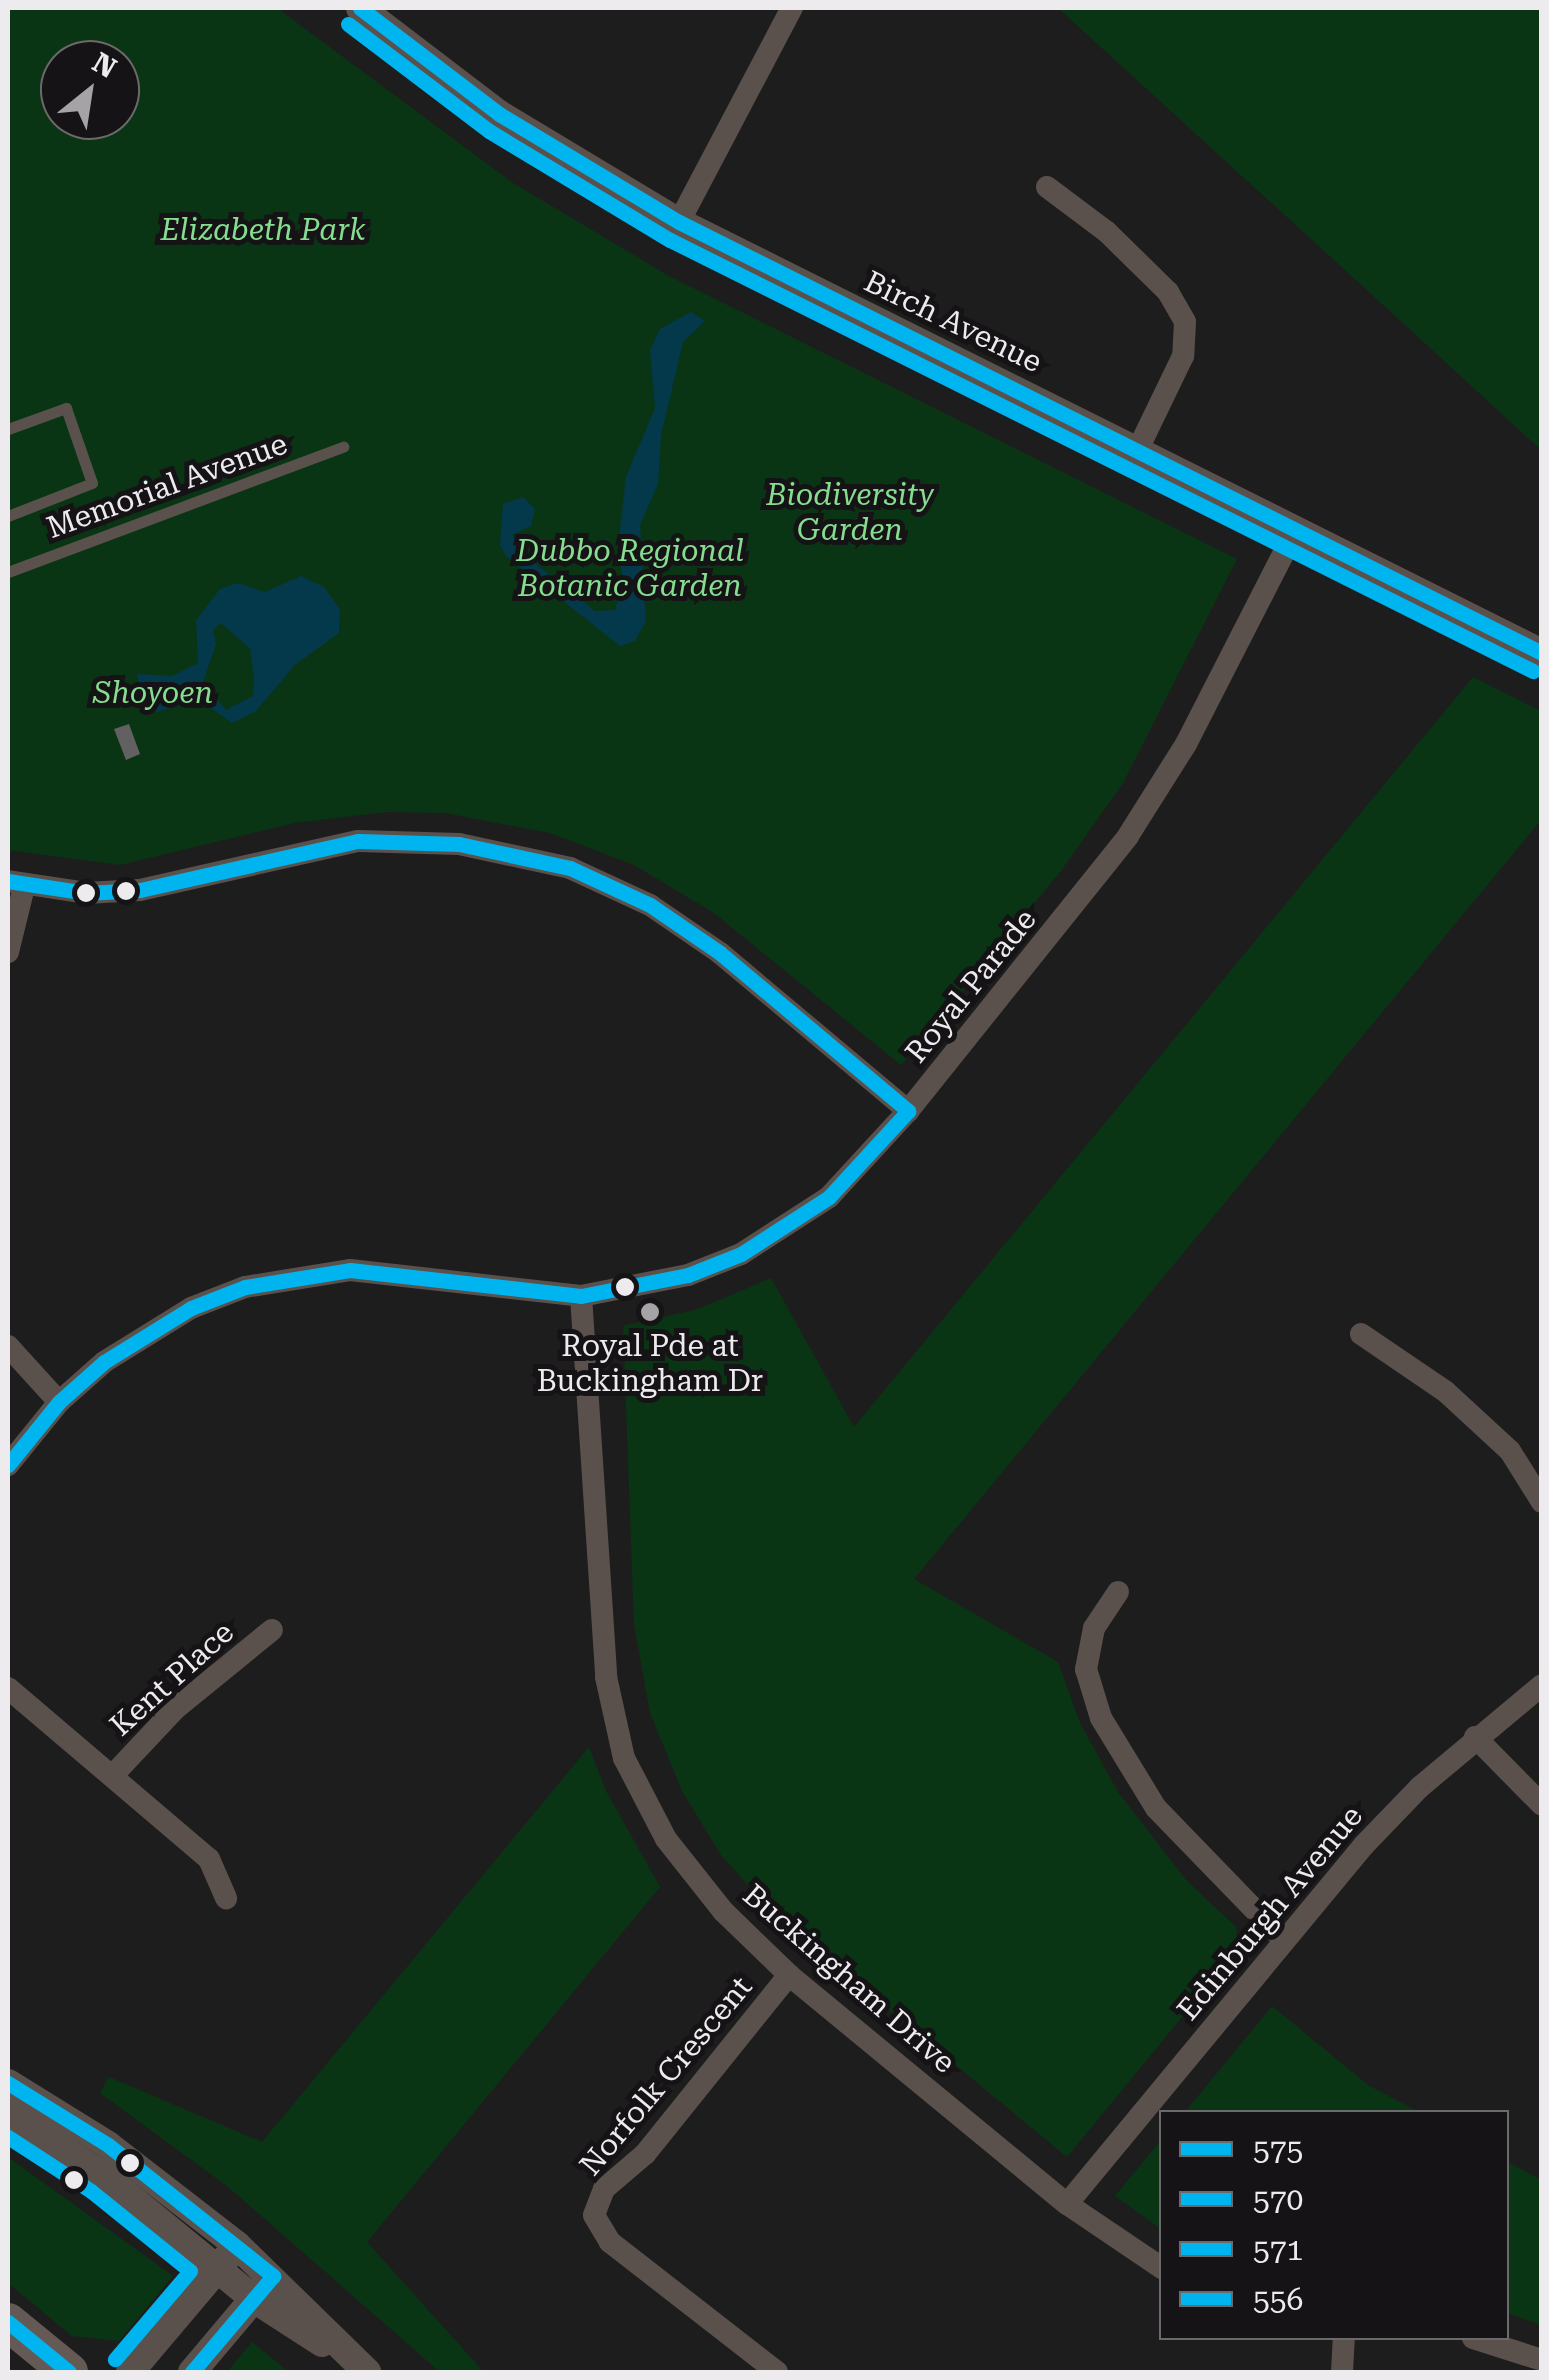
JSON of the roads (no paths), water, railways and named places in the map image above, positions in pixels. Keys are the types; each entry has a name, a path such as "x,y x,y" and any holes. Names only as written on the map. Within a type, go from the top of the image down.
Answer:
{"highway":[{"path":"8,2322 69,2372"},
{"path":"8,2348 51,2372"}],"street":[{"name":"Birch Avenue","path":"360,8 499,114 679,222 1542,653"},
{"path":"679,222 792,8"},
{"path":"1047,187 1106,232 1168,292 1185,322 1184,356 1138,449"},
{"name":"Royal Parade","path":"8,1465 58,1402 147,1331 227,1294 294,1276 350,1270 581,1296 688,1275 741,1254 829,1197 908,1110 1148,807 1296,529"},
{"path":"8,952 16,884 140,890 358,841 459,844 570,868 650,905 720,954 908,1110"},
{"name":"Buckingham Drive","path":"581,1296 606,1677 624,1758 666,1839 723,1911 790,1975 1067,2204 1159,2266"},
{"path":"1361,1334 1445,1391 1510,1451 1542,1502"},
{"path":"8,1346 58,1402"},
{"path":"1118,1592 1094,1628 1086,1669 1101,1718 1156,1808 1283,1939"},
{"name":"Kent Place","path":"113,1775 175,1709 272,1630"},
{"name":"Edinburgh Avenue","path":"1067,2204 1283,1939 1378,1830 1475,1737 1542,1685"},
{"name":"Kent Place","path":"8,1688 210,1859 226,1898"},
{"path":"1475,1737 1542,1805"},
{"name":"Norfolk Crescent","path":"777,2372 610,2242 594,2215 604,2189 644,2154 790,1975"},
{"path":"8,2083 108,2145 237,2245 367,2372"},
{"path":"8,2114 103,2175 254,2298 367,2372"},
{"path":"130,2372 237,2245"},
{"path":"192,2372 273,2276"},
{"path":"1342,2372 1344,2340"},
{"path":"1479,2340 1542,2360"}],"lane":[{"path":"8,429 66,408 92,484 8,516"},
{"name":"Memorial Avenue","path":"8,572 344,447"}],"water":[{"path":"691,312 705,321 683,342 661,435 658,484 640,525 646,621 635,641 620,646 506,556 500,545 503,504 523,497 535,509 531,526 512,535 531,560 595,611 615,610 623,581 618,547 626,477 655,408 650,350 660,329"},
{"path":"301,576 324,587 340,609 339,633 296,664 255,712 232,723 198,699 157,712 143,706 137,674 172,676 198,663 196,620 220,589 238,583 265,592","holes":["221,623 250,649 253,696 226,710 203,682 216,644 213,630"]}],"place":[{"name":"Royal Pde at Buckingham Dr","path":"650,1312"}],"park label":[{"name":"Elizabeth Park","path":"263,230"},
{"name":"Biodiversity Garden","path":"850,512"},
{"name":"Dubbo Regional Botanic Garden","path":"630,568"},
{"name":"Shoyoen","path":"153,693"}]}
